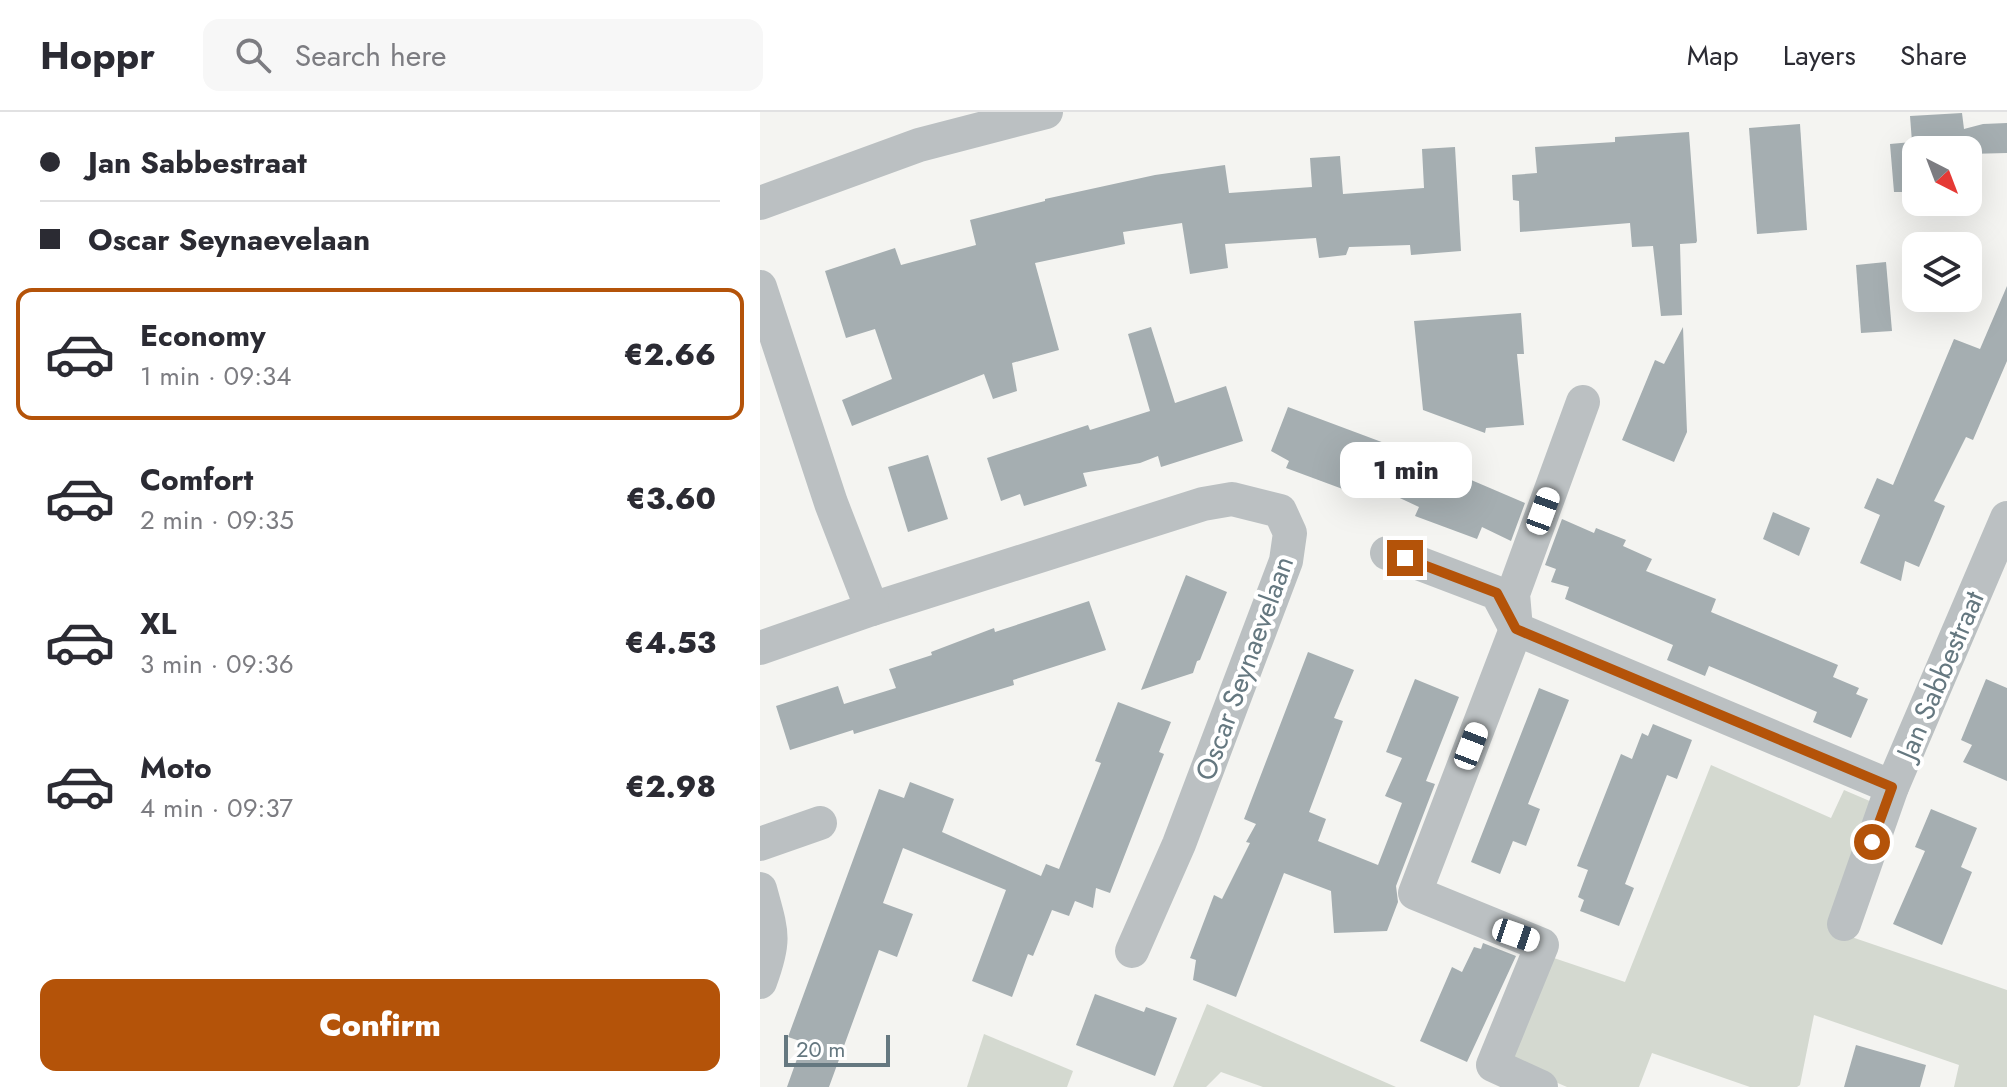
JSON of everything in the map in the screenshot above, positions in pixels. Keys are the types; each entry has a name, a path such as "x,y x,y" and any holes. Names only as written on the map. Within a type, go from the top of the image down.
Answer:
{"street":[{"path":"760,203 919,145 1046,112"},
{"path":"760,287 831,503 872,609"},
{"path":"1541,1087 1493,1065 1542,945 1415,893 1516,629 1513,594 1583,402"},
{"name":"Oscar Seynaevelaan","path":"760,648 872,609 1203,504 1232,499 1280,511 1290,533 1286,561 1179,844 1132,951"},
{"name":"Jan Sabbestraat","path":"1844,924 1892,787 2007,518"},
{"path":"1387,553 1497,593 1516,629"},
{"name":"Jan Sabbestraat","path":"1516,629 1892,787"},
{"path":"760,844 820,823"},
{"path":"760,889 772,932 771,953 760,982"}],"shaded area":[{"path":"1711,765 1831,818 1844,790 1872,802 1831,930 2007,990 2007,1087 1954,1087 1959,1065 1814,1015 1800,1085 1797,1087 1750,1087 1652,1053 1639,1087 1567,1087 1504,1060 1548,956 1625,982"},
{"path":"1207,1004 1396,1087 1263,1087 1221,1072 1206,1087 1173,1087"},
{"path":"984,1034 1073,1071 1067,1087 967,1087"}],"building":[{"path":"1962,113 1964,129 2007,123 2007,153 1982,154 1982,136 1912,136 1910,116"},
{"path":"1800,124 1807,230 1757,234 1749,128"},
{"path":"1689,132 1697,241 1680,244 1682,315 1661,316 1653,246 1632,247 1630,223 1520,232 1519,201 1513,200 1512,175 1537,173 1535,147 1615,142 1615,137"},
{"path":"1902,143 1902,192 1894,192 1890,144"},
{"path":"1455,147 1461,251 1411,255 1410,245 1349,247 1346,255 1319,258 1316,238 1225,244 1228,268 1190,274 1182,223 1123,232 1125,244 1035,263 1059,350 1012,363 1017,391 993,399 984,374 852,426 842,400 892,379 875,329 846,338 825,271 895,248 901,265 976,245 970,220 1045,199 1155,175 1225,165 1229,193 1312,187 1310,158 1340,156 1343,194 1424,188 1422,149"},
{"path":"1886,262 1892,331 1861,333 1856,265"},
{"path":"2007,286 2007,361 1973,440 1966,437 1934,501 1945,506 1919,567 1905,561 1901,581 1860,563 1880,515 1864,508 1877,478 1893,485 1954,339 1980,349"},
{"path":"1521,313 1524,354 1517,354 1524,425 1486,428 1485,433 1423,410 1414,321"},
{"path":"1151,327 1175,403 1226,386 1243,441 1161,467 1158,456 1140,463 1083,473 1087,486 1024,506 1020,494 1001,501 987,458 1088,425 1090,430 1150,411 1128,334"},
{"path":"1683,327 1687,432 1674,462 1622,440 1655,360 1664,364"},
{"path":"1288,407 1387,444 1525,503 1511,541 1482,527 1477,539 1415,516 1419,507 1372,485 1371,488 1353,479 1348,491 1286,468 1289,461 1271,451"},
{"path":"928,455 948,519 908,532 888,467"},
{"path":"1773,512 1810,528 1799,556 1763,539"},
{"path":"1562,519 1594,533 1596,528 1626,540 1623,546 1652,559 1646,571 1716,599 1711,612 1838,665 1833,677 1859,688 1856,694 1868,699 1851,738 1813,722 1817,712 1745,681 1709,666 1705,676 1667,660 1673,645 1565,599 1569,587 1551,582 1556,569 1545,565"},
{"path":"1186,575 1227,592 1193,673 1141,690"},
{"path":"1089,601 1106,650 1013,680 1014,685 854,734 853,730 790,750 776,706 838,686 844,704 896,688 889,669 932,655 931,652 994,628 995,632"},
{"path":"1308,652 1354,670 1334,718 1343,721 1309,812 1326,819 1318,841 1378,865 1402,803 1385,796 1402,758 1386,752 1415,679 1459,697 1426,781 1435,784 1396,886 1398,902 1387,931 1334,933 1331,891 1284,873 1236,997 1193,980 1196,960 1190,958 1214,895 1222,899 1250,843 1246,842 1256,824 1244,819"},
{"path":"1986,679 2007,688 2007,781 1963,762 1972,745 1961,740"},
{"path":"1539,688 1569,700 1528,804 1540,809 1526,846 1513,841 1500,874 1471,862"},
{"path":"1118,702 1171,722 1159,752 1164,754 1110,893 1096,888 1093,908 1075,901 1069,916 1052,910 1033,956 1028,954 1012,997 972,981 1006,890 903,848 883,903 913,914 897,957 879,950 829,1087 787,1087 803,1042 788,1037 879,789 904,798 910,782 954,799 942,832 1041,876 1046,864 1059,869 1101,763 1095,761"},
{"path":"1653,724 1692,740 1677,779 1667,775 1625,884 1634,888 1619,926 1580,911 1584,900 1578,897 1588,870 1577,866 1621,754 1632,759 1642,733 1648,736"},
{"path":"1931,809 1977,828 1961,867 1972,872 1942,945 1893,924 1925,851 1915,847"},
{"path":"1483,943 1516,956 1467,1062 1420,1041 1452,967 1462,972 1474,947 1481,949"},
{"path":"1095,994 1144,1012 1146,1007 1177,1018 1155,1076 1076,1045"},
{"path":"1856,1045 1926,1065 1920,1087 1844,1087"}],"route":[{"path":"1405,558 1497,593 1516,629 1892,787 1872,842"}]}
